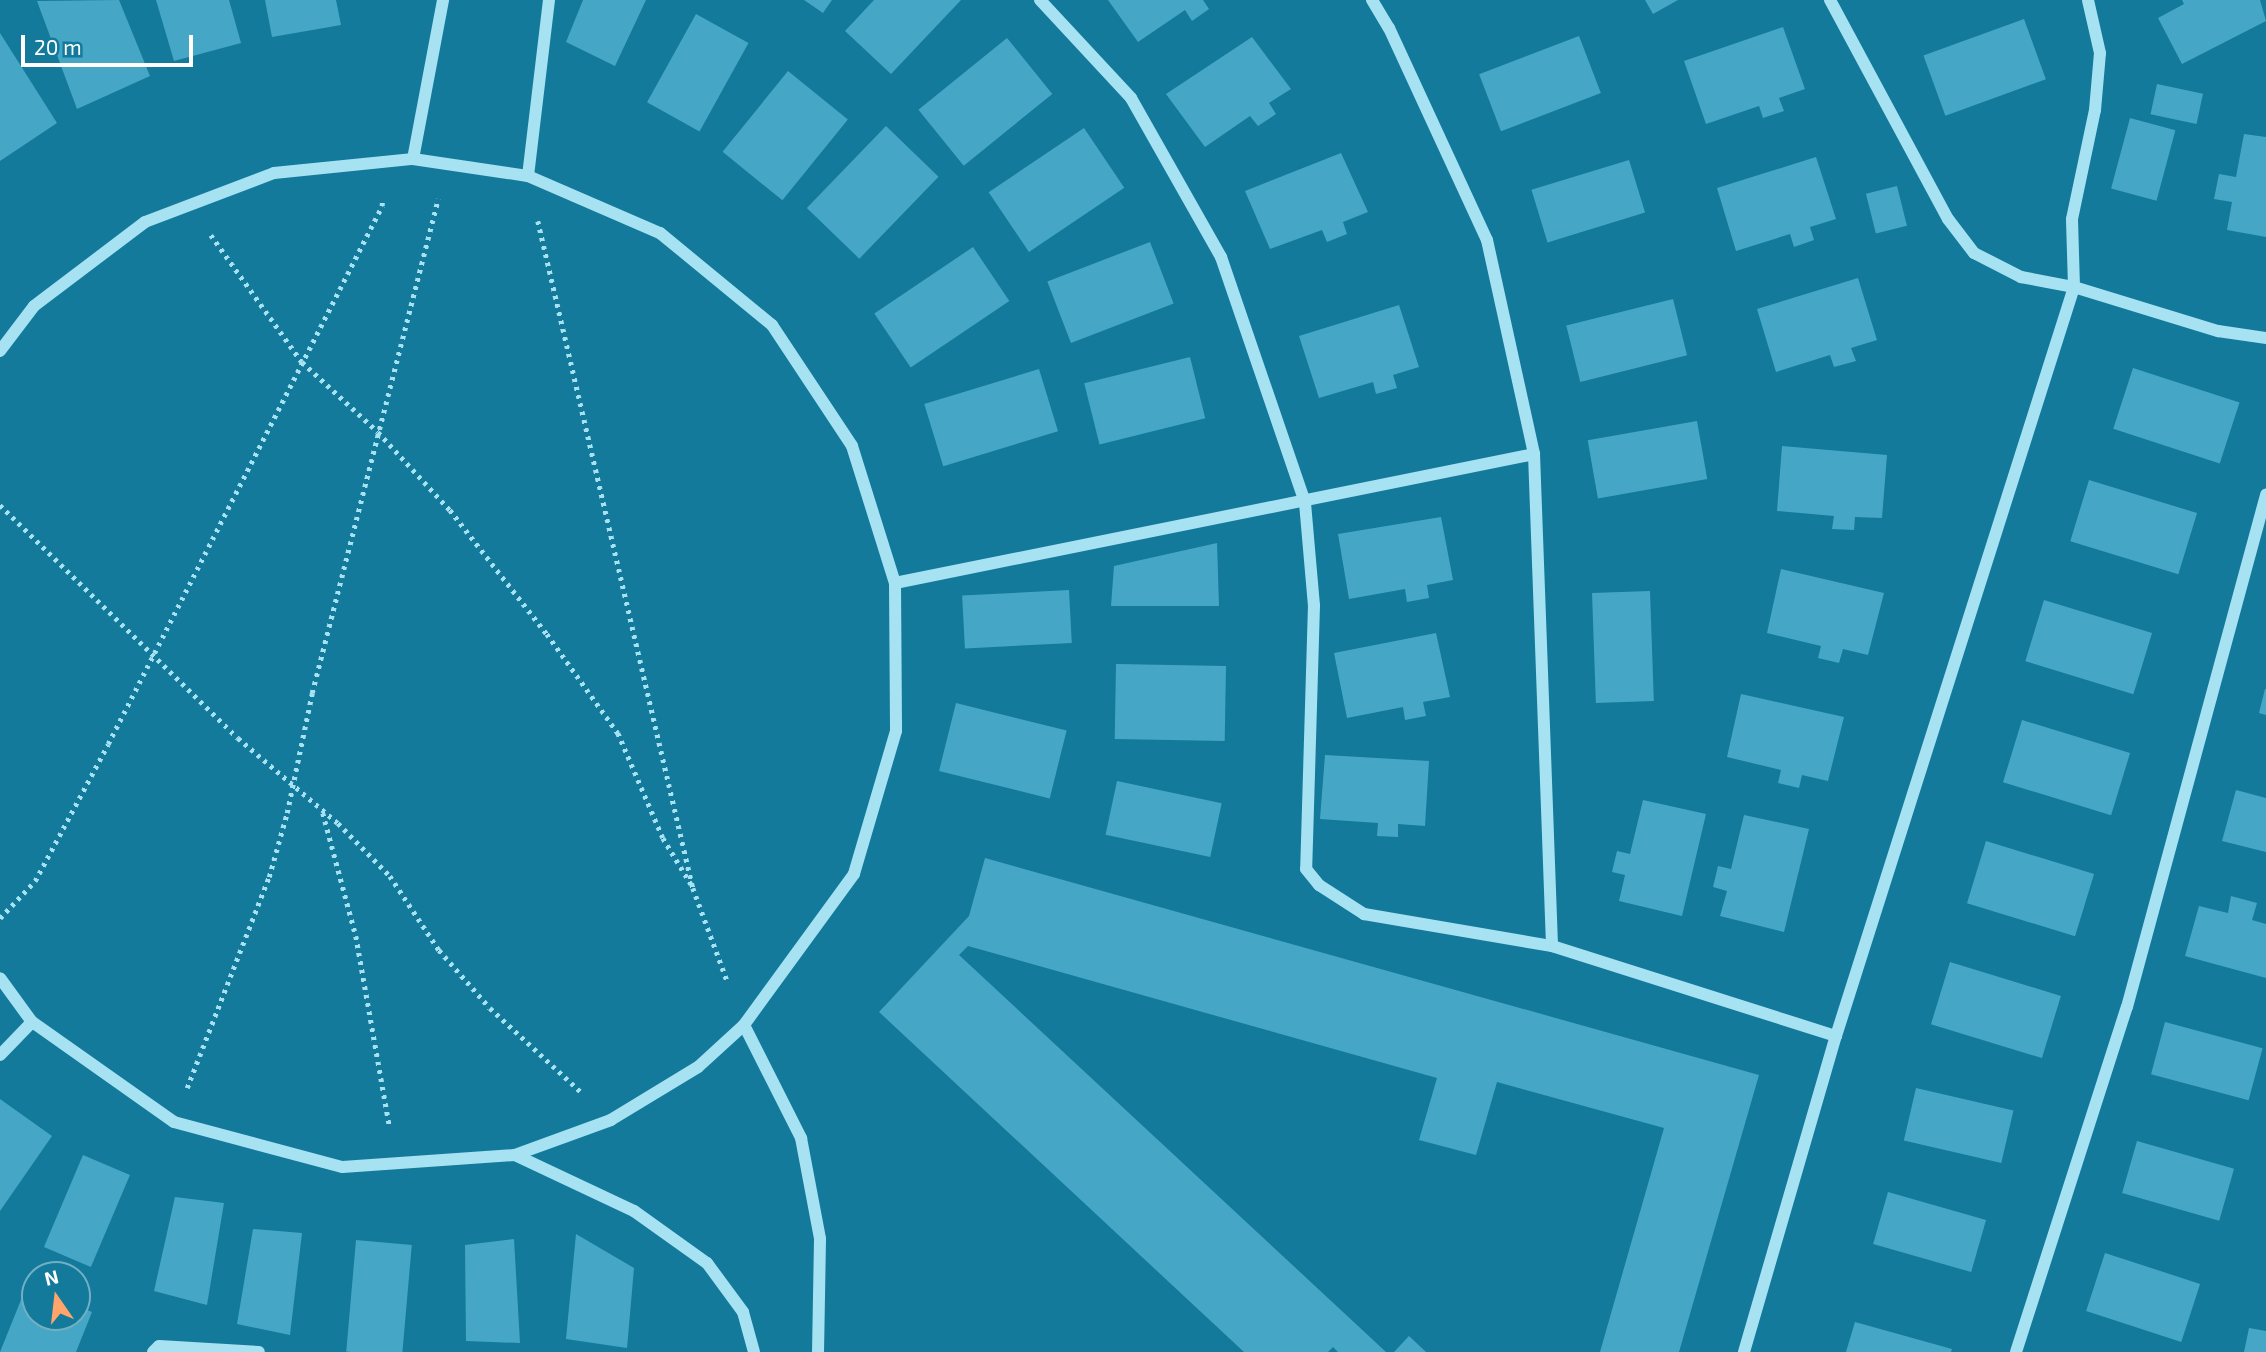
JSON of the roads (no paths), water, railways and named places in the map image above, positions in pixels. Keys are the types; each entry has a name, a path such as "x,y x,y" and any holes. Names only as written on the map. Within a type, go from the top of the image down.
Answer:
{"street":[{"path":"413,159 443,0"},
{"path":"527,176 549,0"},
{"path":"1372,0 1487,240 1534,454 1552,946"},
{"path":"1829,0 1948,219 1974,253 2021,277 2074,287 2218,331 2266,338"},
{"path":"1744,1352 1836,1036 2074,287 2072,219 2095,110 2100,53 2088,0"},
{"path":"1047,2 1131,98 1221,257 1304,503 1314,605 1306,869 1319,885 1364,914 1552,946 1836,1036"},
{"path":"0,351 34,306 145,222 274,173 413,159 527,176 660,233 772,325 852,446 895,583 896,731 854,874 744,1025 698,1067 611,1120 515,1155 342,1167 174,1122 32,1022 0,978"},
{"path":"895,583 1304,503 1534,454"},
{"path":"2016,1352 2127,1007 2266,495"},
{"path":"0,1055 32,1022"},
{"path":"744,1025 801,1138 820,1239 818,1352"},
{"path":"515,1155 634,1211 707,1263 743,1312 754,1352"},
{"path":"153,1352 159,1346 259,1352"}]}
